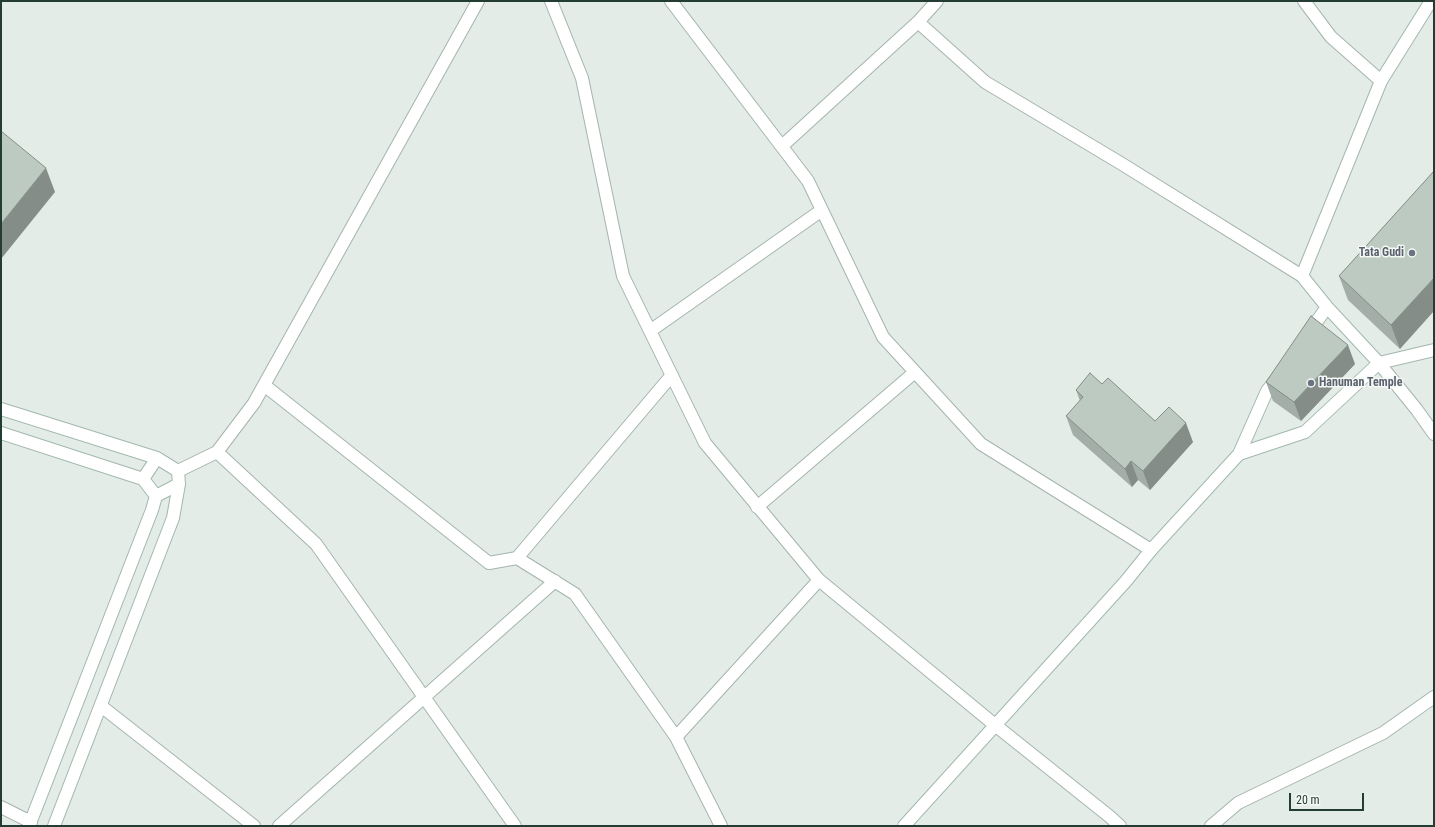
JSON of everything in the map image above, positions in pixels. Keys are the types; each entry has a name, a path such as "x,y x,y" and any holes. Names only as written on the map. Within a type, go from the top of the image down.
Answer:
{"street":[{"path":"178,471 217,452 254,403 478,1"},
{"path":"551,1 582,78 623,276 705,443 819,580 1120,826"},
{"path":"671,1 808,181 883,337 981,444 1151,550"},
{"path":"782,146 918,22 937,1"},
{"path":"1304,1 1331,38 1381,81"},
{"path":"1302,276 1381,81 1429,2"},
{"path":"918,22 985,82 1122,164 1302,276 1327,307 1379,363 1417,410 1434,434"},
{"path":"650,331 822,210"},
{"path":"1299,346 1327,307"},
{"path":"1239,454 1305,432 1379,363 1434,350"},
{"path":"904,826 1239,454 1267,391 1286,366"},
{"path":"757,507 915,372"},
{"path":"264,386 489,563 517,558 672,375"},
{"path":"1,409 156,458 178,471"},
{"path":"1,433 143,478 156,496"},
{"path":"217,452 316,544 515,826"},
{"path":"143,478 156,458"},
{"path":"54,826 173,518 179,484 178,471"},
{"path":"1,807 30,824 152,510 156,496 179,484"},
{"path":"517,558 575,594 676,737 721,826"},
{"path":"676,737 819,580"},
{"path":"279,826 554,581"},
{"path":"1211,826 1238,803 1383,733 1434,697"},
{"path":"101,706 254,826"}],"building":[{"path":"1,131 46,168 1,224"},
{"path":"1434,171 1434,278 1391,325 1339,276"},
{"path":"1311,316 1348,345 1294,402 1266,382"},
{"path":"1090,373 1102,384 1108,378 1155,421 1169,407 1186,423 1143,471 1131,461 1125,469 1066,416 1083,397 1076,390"}],"place":[{"name":"Tata Gudi","path":"1412,253"},
{"name":"Hanuman Temple","path":"1311,383"}]}
